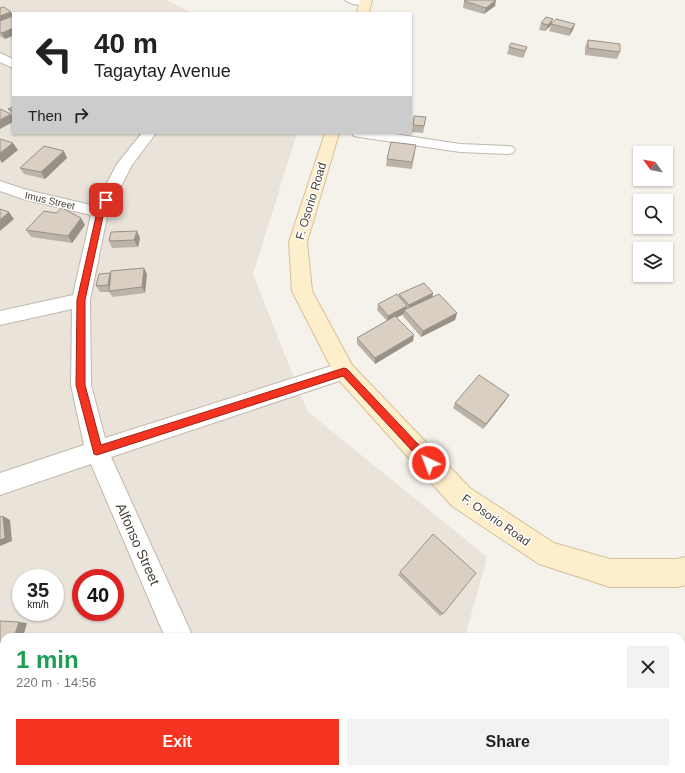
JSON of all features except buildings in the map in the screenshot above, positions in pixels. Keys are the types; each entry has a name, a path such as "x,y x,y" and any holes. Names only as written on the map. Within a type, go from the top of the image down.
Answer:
{"street":[{"path":"350,0 365,5"},
{"path":"0,57 12,63"},
{"name":"Alfonso Street","path":"148,134 125,164 100,212 81,300 81,385 97,451 177,633"},
{"name":"F. Osorio Road","path":"332,134 298,242 302,291 344,371 461,497 548,555 610,573 677,573 685,571"},
{"path":"366,134 460,148 508,150"},
{"name":"Imus Street","path":"0,186 24,194 100,212"},
{"path":"0,318 81,300"},
{"path":"0,484 344,371"}],"shaded area":[{"path":"0,0 166,0 190,12 12,12 12,134 297,134 253,274 307,411 487,557 466,633 0,633"}],"route":[{"path":"106,200 100,212 93,251 81,300 81,385 97,451 344,371 429,463"}]}
